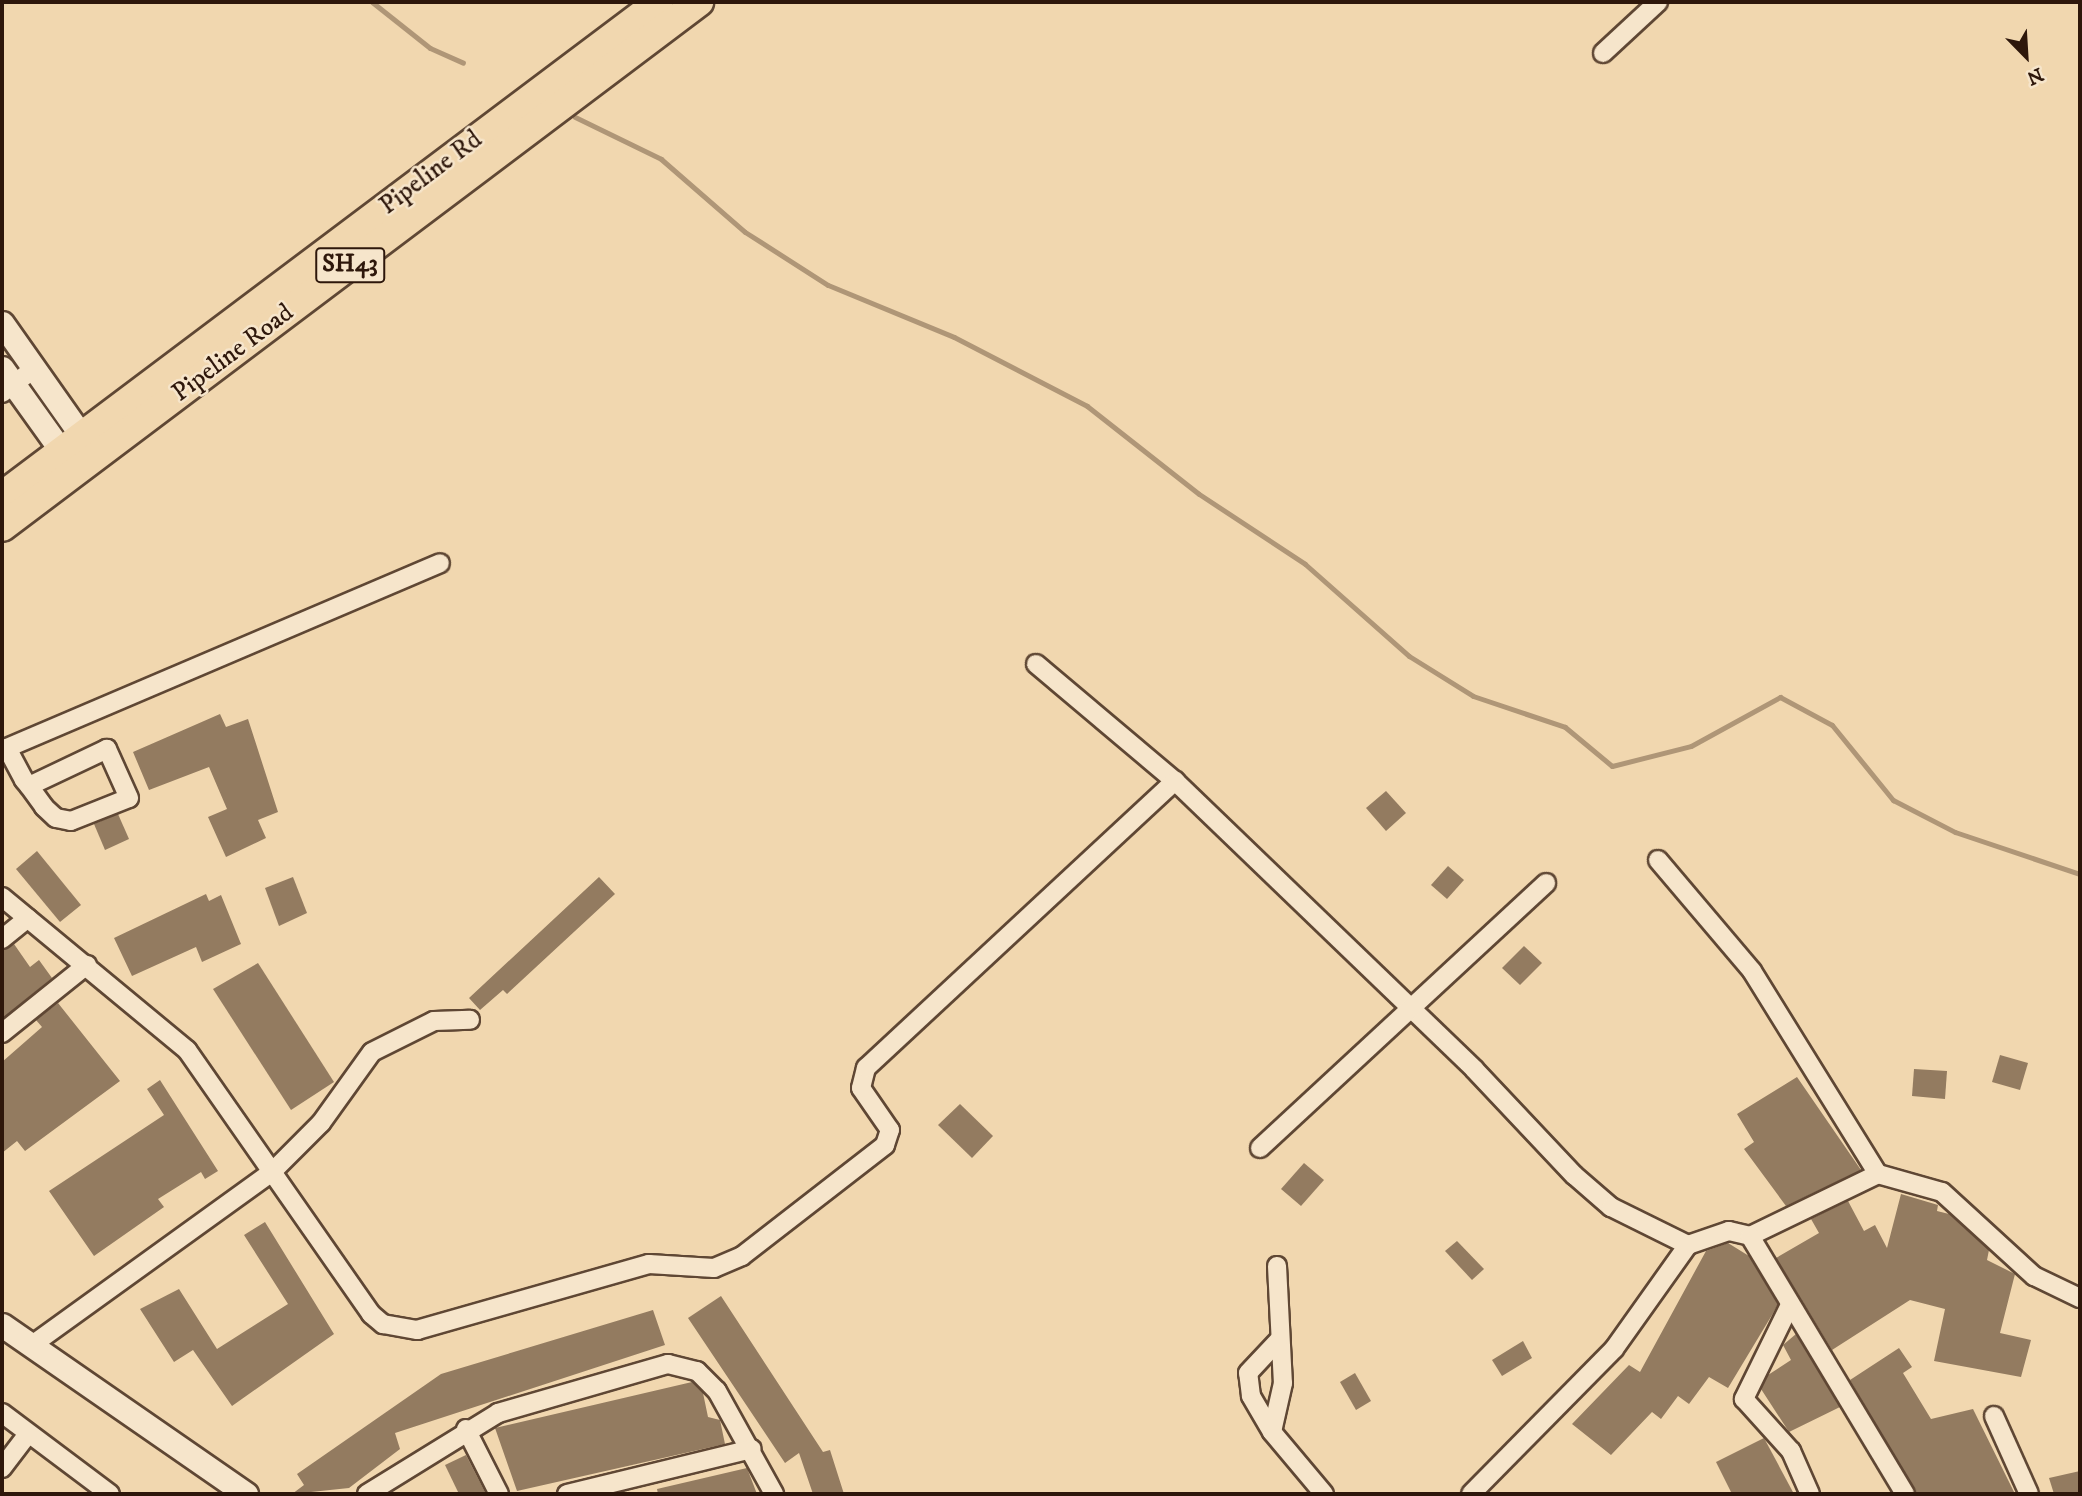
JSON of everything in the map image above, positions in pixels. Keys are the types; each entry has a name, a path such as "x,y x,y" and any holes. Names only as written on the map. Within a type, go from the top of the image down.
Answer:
{"main road":[{"name":"Pipeline Rd","path":"2,496 79,454 659,2"},
{"name":"Pipeline Road","path":"2,527 79,454 699,2"}],"street":[{"path":"1603,53 1658,2"},
{"path":"2,323 32,363 79,454"},
{"path":"32,363 5,380 79,454"},
{"path":"29,786 107,748 129,798 64,820 29,786 4,749 440,563"},
{"path":"1036,664 1175,781 1410,1007 1611,1207 1688,1245"},
{"path":"2,897 187,1050 372,1314 397,1330 429,1327 649,1264 692,1269 729,1264 885,1145 890,1130 861,1088 866,1068 1175,781"},
{"path":"1658,860 1752,971 1878,1174"},
{"path":"1260,1148 1546,883"},
{"path":"2,939 28,918"},
{"path":"2,1033 87,965"},
{"path":"32,1345 272,1172 321,1124 372,1052 434,1021 470,1020"},
{"path":"1471,1494 1614,1349 1688,1245 1709,1234 1750,1236 1878,1174 1942,1192 2034,1276 2080,1298"},
{"path":"1750,1236 1905,1494"},
{"path":"1272,1432 1283,1383 1278,1341 1276,1266"},
{"path":"1790,1305 1744,1399 1791,1451 1810,1494"},
{"path":"2,1325 246,1494"},
{"path":"1278,1341 1248,1373 1251,1396 1272,1432 1324,1494"},
{"path":"367,1494 387,1476 466,1429 570,1387 684,1365 717,1391 752,1449 774,1494"},
{"path":"2,1413 110,1494"},
{"path":"1994,1416 2029,1494"},
{"path":"466,1429 499,1494"},
{"path":"2,1468 28,1434"},
{"path":"567,1494 752,1449"},
{"path":"387,1476 395,1494"}],"building":[{"path":"220,714 226,727 248,719 278,812 258,820 266,838 226,857 208,817 227,809 209,767 149,790 133,752"},
{"path":"1386,791 1406,813 1386,831 1366,808"},
{"path":"118,814 129,839 105,850 94,824"},
{"path":"37,851 81,905 60,922 16,869"},
{"path":"1448,866 1464,880 1447,899 1431,885"},
{"path":"293,877 307,913 279,926 265,888"},
{"path":"599,877 615,894 507,994 503,990 480,1010 469,998"},
{"path":"206,894 209,901 221,895 241,944 202,962 196,947 132,976 114,938"},
{"path":"14,944 30,967 39,960 52,978 2,1019 2,950"},
{"path":"1524,946 1542,963 1520,985 1502,968"},
{"path":"258,963 334,1082 291,1110 213,989"},
{"path":"58,1003 120,1081 25,1151 17,1141 2,1153 2,1062 42,1027 36,1020"},
{"path":"2000,1055 2028,1063 2020,1090 1992,1082"},
{"path":"1914,1069 1947,1071 1945,1099 1912,1096"},
{"path":"1797,1077 1861,1170 1786,1206 1744,1149 1754,1142 1737,1114"},
{"path":"160,1080 218,1171 205,1179 201,1172 158,1199 164,1207 94,1256 49,1191 164,1115 147,1089"},
{"path":"960,1104 993,1136 972,1158 938,1125"},
{"path":"1304,1163 1324,1180 1301,1206 1281,1189"},
{"path":"1901,1194 1938,1205 1937,1211 1949,1214 1989,1250 1987,1260 2015,1274 2000,1333 2031,1340 2021,1377 1934,1361 1945,1309 1910,1300 1832,1350 1776,1258 1819,1233 1811,1219 1848,1201 1864,1231 1875,1225 1887,1248"},
{"path":"265,1222 334,1334 232,1406 193,1350 174,1362 140,1309 179,1289 217,1349 288,1304 244,1235"},
{"path":"1457,1241 1484,1269 1472,1280 1445,1251"},
{"path":"1728,1243 1749,1256 1778,1304 1772,1315 1728,1388 1709,1377 1689,1404 1678,1396 1661,1419 1652,1412 1611,1455 1572,1424 1629,1365 1640,1372 1706,1251"},
{"path":"721,1296 823,1452 830,1450 844,1494 813,1494 799,1453 785,1463 688,1318"},
{"path":"653,1310 665,1345 395,1433 400,1449 349,1488 292,1494 304,1485 297,1474 441,1374"},
{"path":"1796,1334 1840,1407 1789,1432 1761,1389 1768,1375 1791,1360 1783,1345"},
{"path":"1523,1341 1532,1358 1502,1376 1492,1360"},
{"path":"1899,1348 1912,1367 1903,1373 1931,1419 1973,1409 2015,1494 1916,1494 1850,1380"},
{"path":"1355,1373 1371,1401 1356,1410 1340,1382"},
{"path":"692,1382 703,1393 708,1417 720,1420 725,1444 517,1491 495,1428"},
{"path":"1764,1438 1794,1494 1732,1494 1716,1462"},
{"path":"466,1455 486,1494 459,1494 445,1465"},
{"path":"747,1468 757,1494 658,1494 657,1489"},
{"path":"2080,1471 2080,1494 2054,1494 2049,1478"}],"waterway":[{"path":"372,2 430,48 463,63"},
{"path":"575,117 661,159 745,232 828,285 954,337 1087,406 1199,494 1305,564 1409,656 1473,696 1565,727 1612,766 1691,746 1780,697 1832,725 1893,800 1955,832 2080,874"}]}
